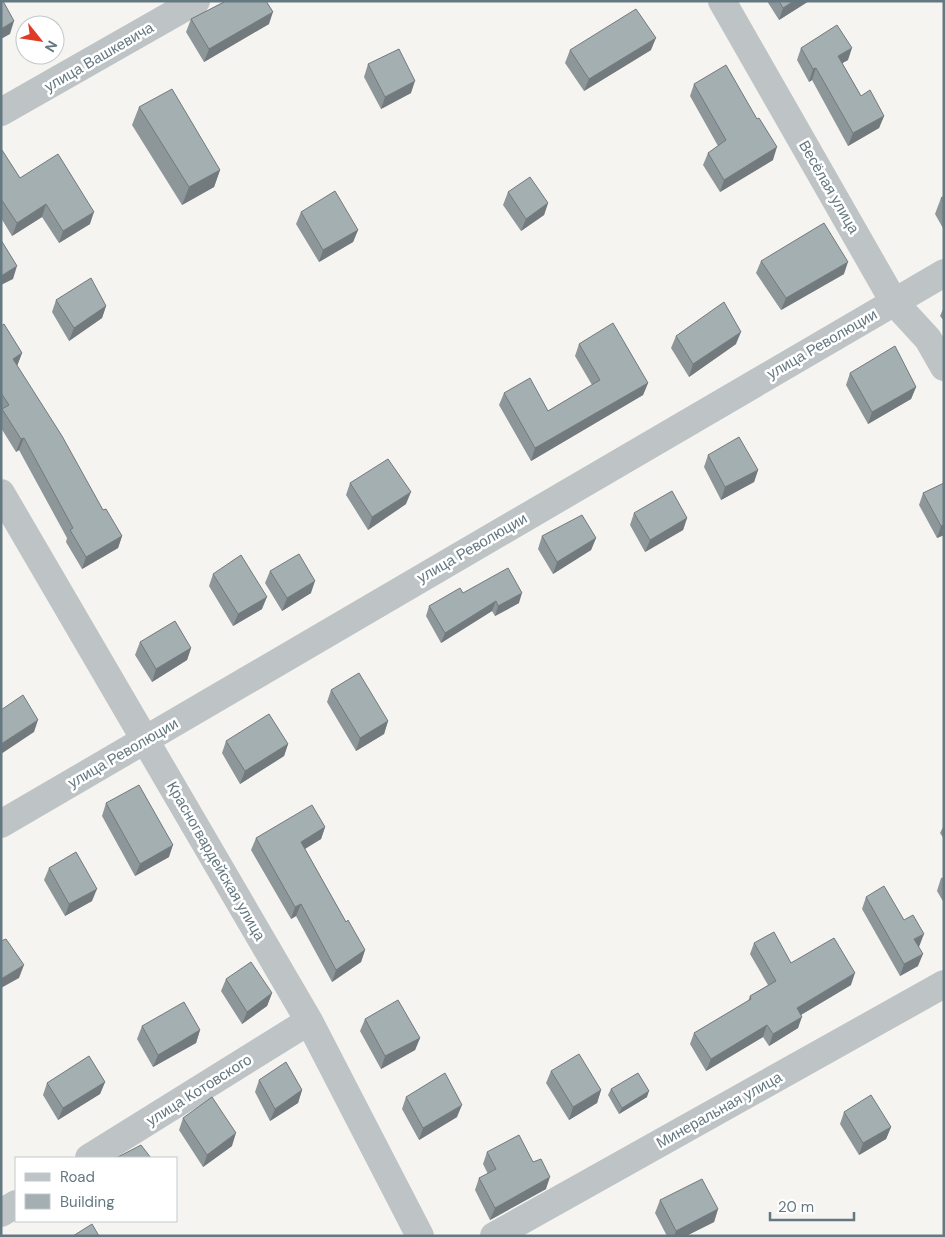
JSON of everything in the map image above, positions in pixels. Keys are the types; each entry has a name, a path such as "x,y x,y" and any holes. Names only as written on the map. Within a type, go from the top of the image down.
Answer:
{"street":[{"name":"улица Вашкевича","path":"1,112 196,1"},
{"name":"Весёлая улица","path":"722,1 894,302 928,340 944,367"},
{"name":"улица Революции","path":"1,824 944,273"},
{"name":"Красногвардейская улица","path":"1,493 308,1021 420,1236"},
{"name":"Минеральная улица","path":"494,1236 944,984"},
{"name":"улица Котовского","path":"91,1157 308,1021"},
{"path":"1,1213 15,1205"}],"building":[{"path":"1,1 3,1 14,21 1,29"},
{"path":"226,1 266,1 273,12 209,49 191,19"},
{"path":"779,1 794,1 783,8"},
{"path":"636,9 656,38 589,79 570,50"},
{"path":"837,25 852,48 838,56 861,96 870,90 884,116 853,133 816,68 813,69 801,48"},
{"path":"399,49 415,81 385,97 368,64"},
{"path":"726,65 757,119 759,118 777,147 724,180 708,153 726,140 694,84"},
{"path":"172,89 220,170 189,187 139,107"},
{"path":"1,150 20,178 58,154 94,212 63,231 46,204 17,223 1,199"},
{"path":"530,177 548,203 526,219 508,192"},
{"path":"335,191 358,230 323,250 301,212"},
{"path":"824,223 848,262 786,298 761,261"},
{"path":"1,240 17,266 1,276"},
{"path":"91,278 106,306 74,328 56,300"},
{"path":"724,302 741,332 693,364 676,336"},
{"path":"613,323 648,383 535,448 504,393 530,378 548,411 600,380 579,344"},
{"path":"4,324 22,353 13,359 62,436 103,510 106,509 122,536 86,557 70,530 73,528 24,438 21,439 2,409 9,405 1,393 1,326"},
{"path":"895,346 916,387 872,412 850,373"},
{"path":"739,437 758,470 725,487 708,455"},
{"path":"388,459 411,492 372,517 350,483"},
{"path":"944,483 944,525 941,526 923,493"},
{"path":"672,491 687,518 650,540 634,513"},
{"path":"582,515 596,538 557,562 542,536"},
{"path":"299,554 315,581 287,598 270,571"},
{"path":"241,555 267,597 238,614 213,574"},
{"path":"508,568 522,593 498,606 496,601 445,633 429,606 460,588 463,593"},
{"path":"175,621 191,648 156,669 140,642"},
{"path":"359,673 388,721 360,738 331,690"},
{"path":"23,695 38,720 1,744 1,710"},
{"path":"269,714 288,744 245,771 226,741"},
{"path":"139,785 173,845 140,864 106,803"},
{"path":"312,805 325,827 301,842 346,922 348,920 365,950 336,970 301,904 295,907 256,838"},
{"path":"76,852 97,889 69,904 49,868"},
{"path":"884,886 904,920 913,915 924,934 914,939 923,954 904,964 866,897"},
{"path":"774,932 791,963 834,938 855,973 797,1008 802,1017 773,1034 767,1025 711,1059 694,1033 751,999 750,996 776,981 754,943"},
{"path":"6,939 24,965 1,979 1,941"},
{"path":"251,962 272,993 247,1012 226,979"},
{"path":"398,1000 420,1038 385,1056 365,1019"},
{"path":"184,1002 200,1030 158,1055 142,1026"},
{"path":"579,1054 601,1090 573,1107 551,1071"},
{"path":"89,1056 105,1082 63,1108 47,1083"},
{"path":"286,1062 302,1090 275,1109 259,1080"},
{"path":"445,1073 462,1105 423,1128 406,1097"},
{"path":"638,1073 649,1091 622,1108 611,1089"},
{"path":"871,1095 891,1127 863,1143 844,1112"},
{"path":"212,1097 236,1133 207,1155 183,1118"},
{"path":"519,1135 533,1162 541,1159 550,1177 495,1208 479,1178 496,1169 487,1152"},
{"path":"141,1145 150,1157 118,1157"},
{"path":"702,1179 718,1209 676,1231 660,1200"},
{"path":"92,1224 99,1236 73,1236"}]}
